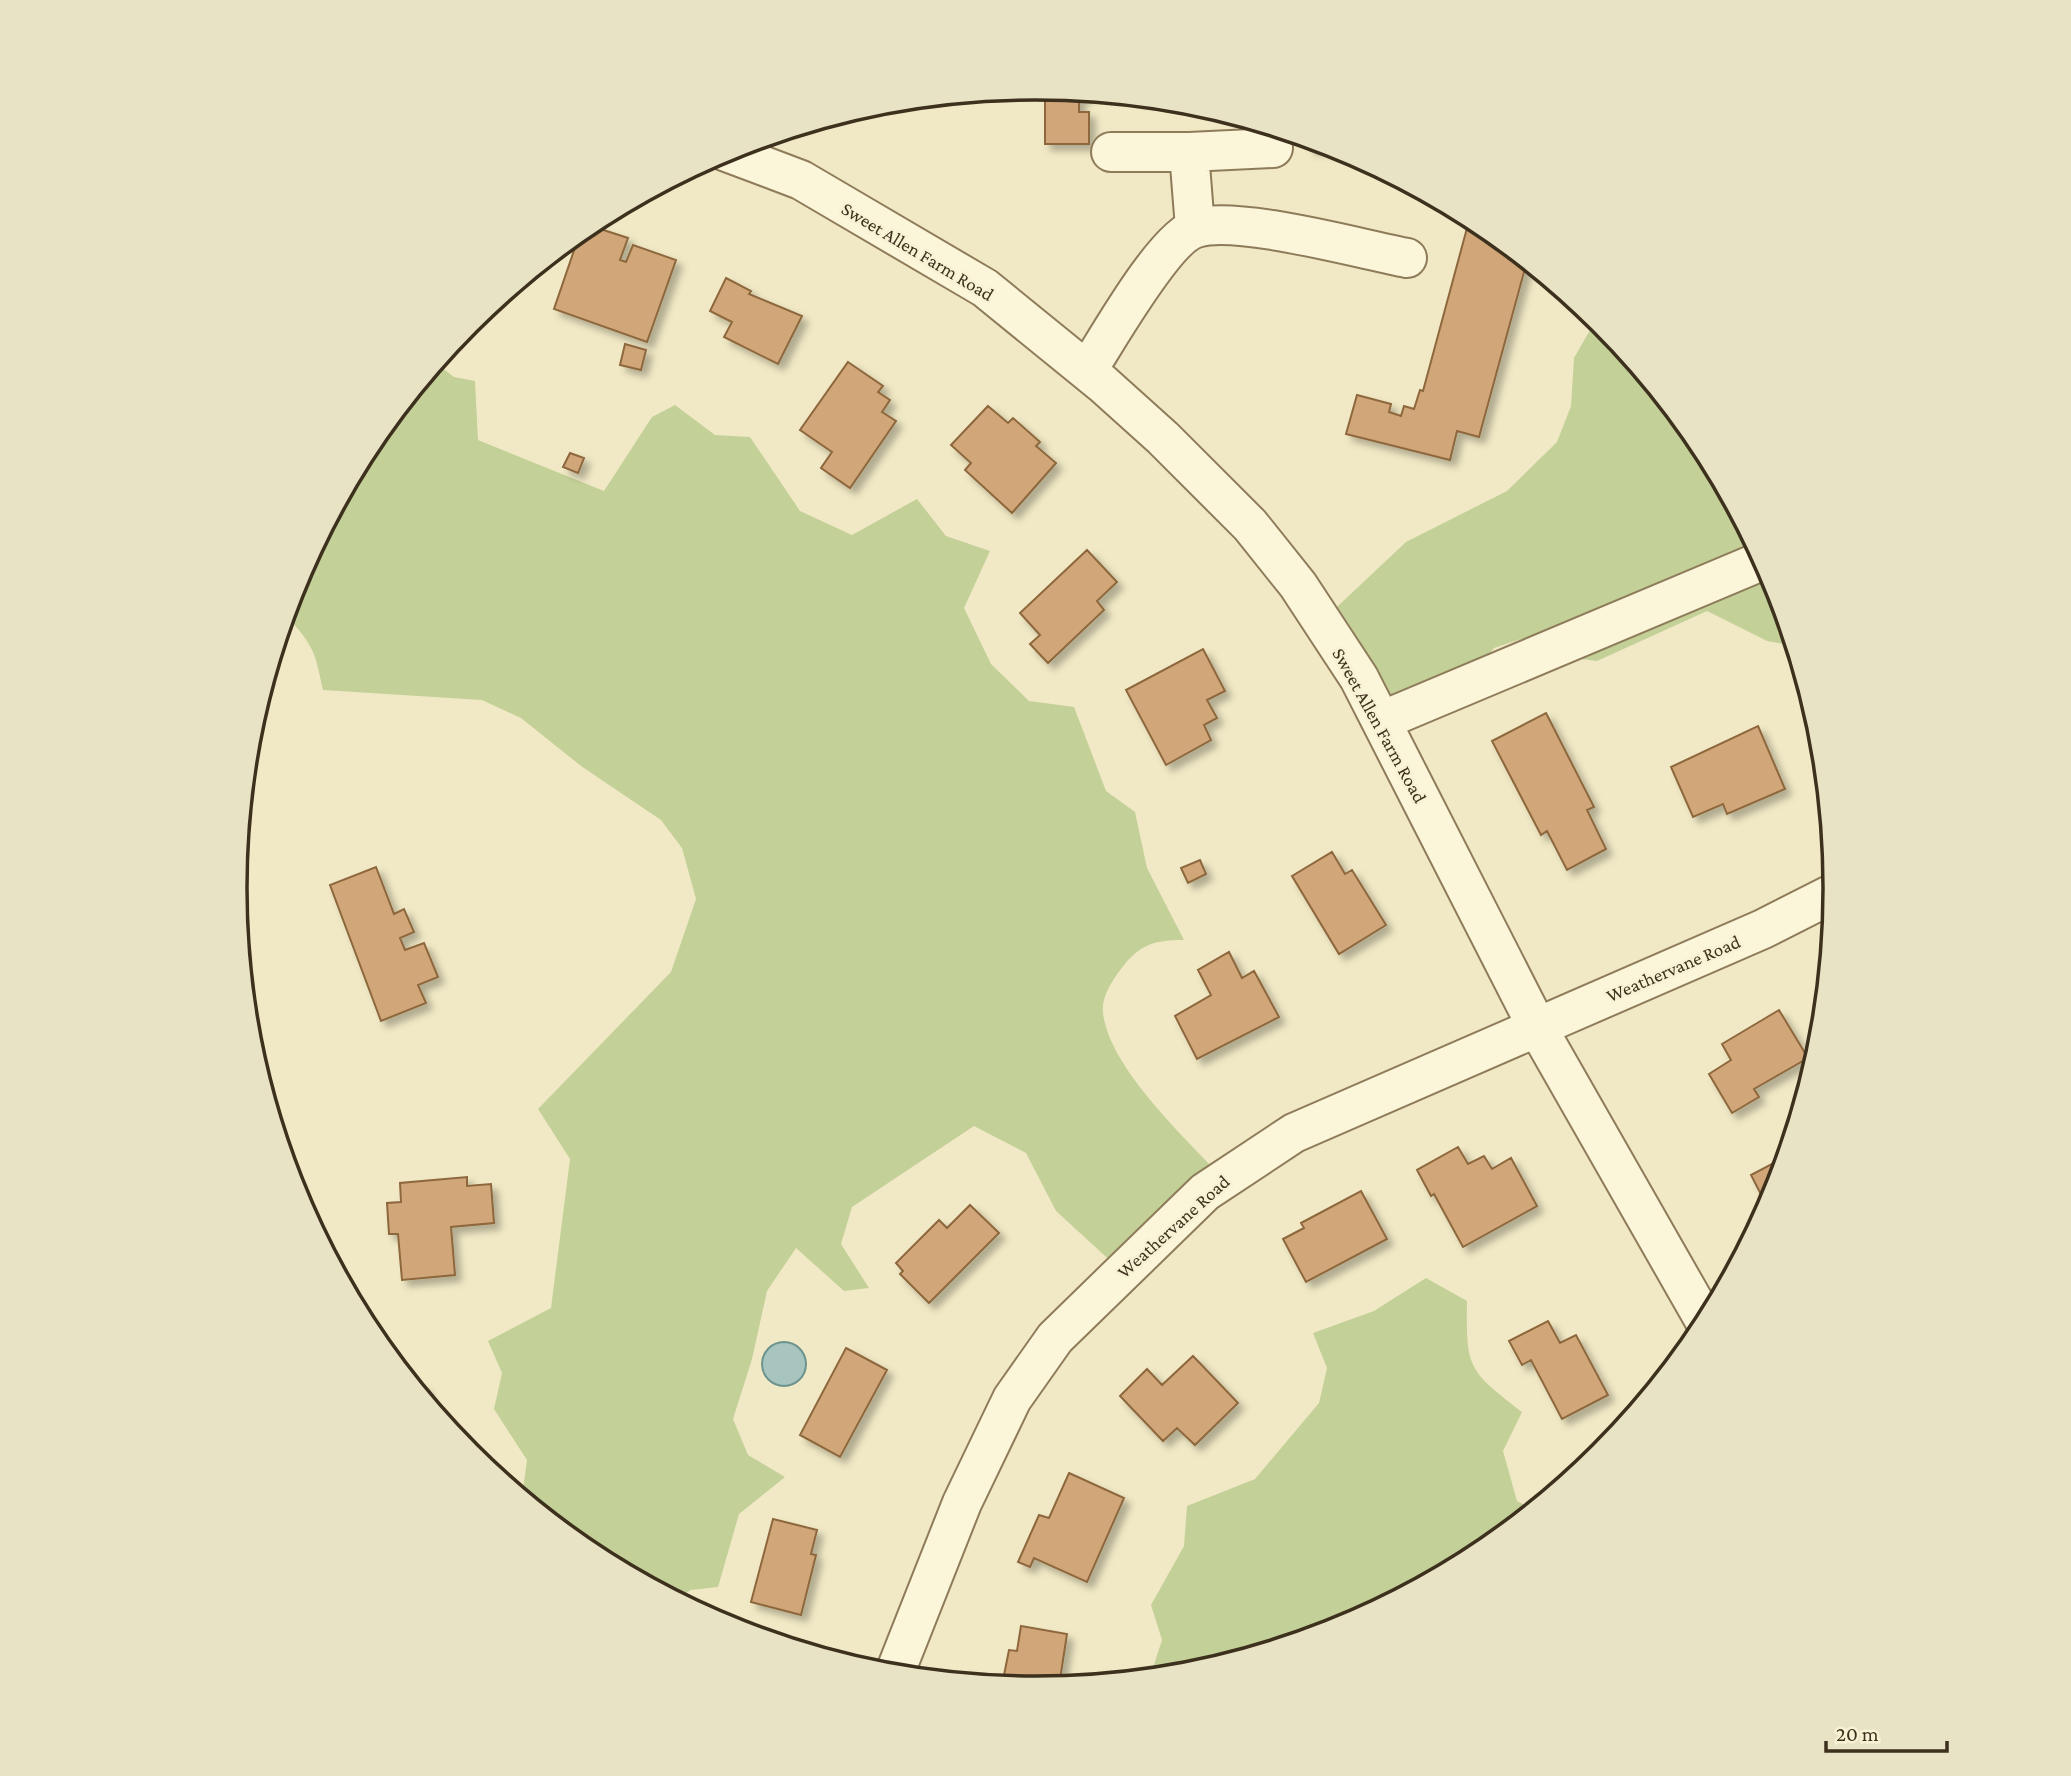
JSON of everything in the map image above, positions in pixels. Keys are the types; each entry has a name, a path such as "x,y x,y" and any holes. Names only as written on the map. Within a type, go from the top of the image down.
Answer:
{"street":[{"path":"1111,152 1273,148"},
{"path":"1189,152 1195,228"},
{"name":"Sweet Allen Farm Road","path":"741,157 801,180 974,281 1087,371 1163,438 1250,525 1298,585 1359,678 1537,1027 1699,1312"},
{"path":"1087,371 1158,260 1195,228 1240,225 1407,258"},
{"path":"1381,721 1754,564"},
{"name":"Weathervane Road","path":"898,1664 962,1503 1012,1399 1065,1329 1170,1223 1205,1192 1294,1133 1763,929 1824,898"}],"green space":[{"path":"1591,329 1661,408 1691,450 1742,539 1764,586 1785,644 1767,641 1707,611 1597,661 1574,658 1521,639 1494,648 1464,688 1383,726 1322,621 1406,542 1507,491 1557,442 1571,406 1574,358"},
{"path":"443,368 454,377 475,381 478,440 604,491 652,417 675,405 715,435 750,437 800,511 852,535 917,499 946,536 990,551 964,608 991,664 1029,701 1074,707 1106,791 1135,812 1147,868 1184,940 1155,943 1134,954 1108,990 1103,1013 1108,1033 1131,1075 1164,1116 1213,1168 1115,1265 1056,1211 1026,1153 974,1126 852,1207 841,1244 869,1288 844,1291 796,1248 767,1291 752,1359 733,1419 748,1455 785,1477 739,1514 718,1587 691,1590 685,1594 641,1571 556,1513 523,1487 527,1460 494,1409 502,1373 488,1341 551,1308 570,1159 538,1109 671,972 696,899 682,848 661,820 581,766 521,718 482,700 323,690 318,666 307,641 294,623 329,539 380,450"},
{"path":"1426,1278 1467,1301 1468,1341 1474,1366 1490,1386 1522,1412 1503,1451 1517,1501 1525,1505 1430,1571 1337,1616 1240,1649 1153,1667 1162,1640 1151,1605 1184,1546 1187,1506 1255,1479 1319,1403 1327,1368 1313,1333 1374,1311"}],"water":[{"path":"784,1342 800,1348 806,1364 800,1380 784,1386 768,1380 762,1364 768,1348"}],"building":[{"path":"1045,100 1079,101 1079,112 1089,112 1089,144 1045,144"},
{"path":"1467,229 1524,271 1479,437 1457,431 1450,460 1346,434 1357,395 1391,404 1389,412 1401,416 1404,406 1414,409 1420,390 1423,391"},
{"path":"603,230 628,238 620,260 626,262 633,245 676,260 647,342 554,309 574,250"},
{"path":"726,278 751,291 749,294 802,316 778,364 724,337 732,322 710,311"},
{"path":"625,344 646,350 641,370 620,365"},
{"path":"848,362 883,386 878,392 890,400 882,412 896,421 850,488 821,468 832,452 800,430"},
{"path":"988,406 1008,423 1013,418 1040,442 1036,446 1056,463 1012,513 965,470 971,463 951,445"},
{"path":"570,453 584,458 578,473 563,467"},
{"path":"1087,550 1117,582 1097,601 1104,610 1048,663 1030,644 1040,635 1020,613"},
{"path":"1203,649 1225,691 1207,700 1217,718 1204,725 1211,740 1166,765 1126,690"},
{"path":"1546,713 1594,807 1587,810 1606,849 1567,870 1547,831 1541,835 1492,741"},
{"path":"1758,726 1785,789 1727,814 1723,804 1693,817 1671,767"},
{"path":"1332,852 1345,874 1352,870 1386,925 1339,954 1292,876"},
{"path":"1200,860 1206,874 1188,883 1181,868"},
{"path":"376,867 394,914 404,909 414,932 400,938 405,950 424,943 438,977 418,985 426,1003 381,1021 330,885"},
{"path":"1229,952 1242,978 1254,971 1279,1017 1197,1059 1175,1016 1211,995 1198,970"},
{"path":"1779,1010 1806,1055 1805,1060 1754,1089 1759,1097 1732,1113 1709,1074 1731,1060 1722,1044"},
{"path":"1458,1147 1468,1164 1484,1156 1492,1169 1511,1158 1537,1206 1463,1247 1434,1194 1431,1196 1417,1170"},
{"path":"1774,1163 1761,1195 1751,1175"},
{"path":"467,1177 467,1186 491,1184 494,1223 451,1227 455,1275 402,1280 398,1234 389,1234 387,1203 401,1202 400,1183"},
{"path":"1361,1191 1387,1239 1306,1282 1283,1239 1304,1228 1301,1223"},
{"path":"970,1205 999,1233 929,1303 900,1274 903,1271 896,1263 939,1220 947,1228"},
{"path":"1548,1321 1560,1343 1576,1335 1608,1395 1562,1419 1531,1360 1522,1365 1509,1341"},
{"path":"846,1348 887,1370 840,1457 800,1435"},
{"path":"1193,1356 1238,1403 1195,1445 1177,1428 1163,1441 1120,1396 1147,1369 1162,1385"},
{"path":"1069,1473 1124,1498 1087,1582 1034,1558 1030,1567 1018,1562 1039,1515 1049,1518"},
{"path":"773,1519 817,1530 811,1554 816,1555 801,1615 751,1602"},
{"path":"1021,1626 1067,1634 1061,1676 1004,1675 1009,1650 1017,1651"}]}
